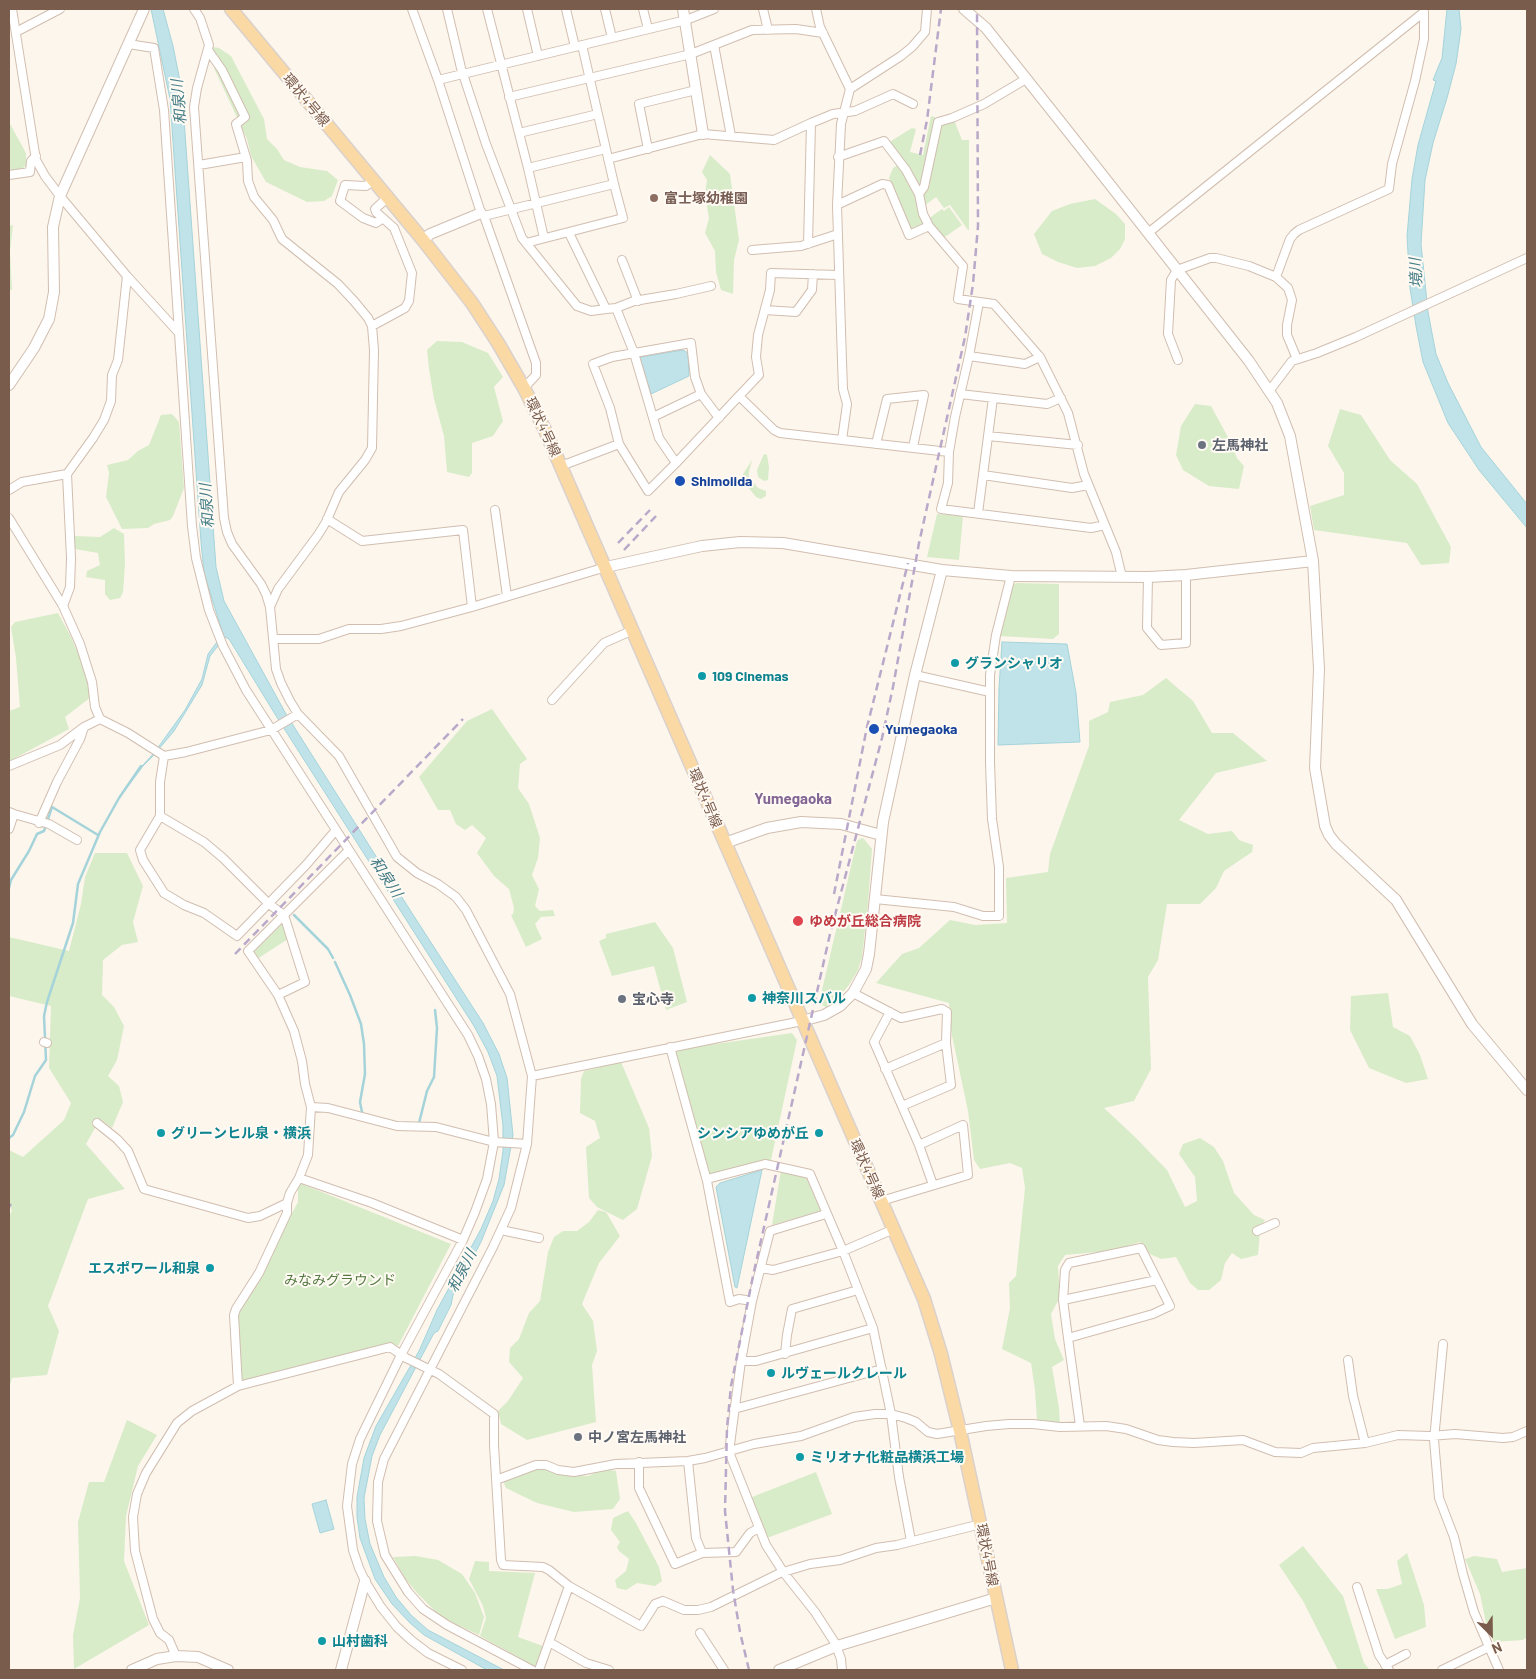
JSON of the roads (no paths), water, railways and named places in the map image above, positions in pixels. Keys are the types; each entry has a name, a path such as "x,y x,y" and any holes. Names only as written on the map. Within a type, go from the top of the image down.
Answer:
{"main road":[{"name":"環状4号線","path":"231,9 423,240 472,303 524,388 561,466 924,1299 941,1354 960,1431 1012,1670"}],"street":[{"path":"16,32 60,9"},
{"path":"194,9 200,18 206,34 208,50 197,88 194,107 224,518 232,544 261,584 270,607 276,669 295,715 339,756 397,857 416,874 438,884 456,897 466,910 510,994 532,1076 527,1144 511,1208 427,1369 384,1459 378,1482 377,1521 385,1555 408,1592 434,1618 532,1670"},
{"path":"412,9 438,80 482,215 536,362 536,375 524,388"},
{"path":"447,9 463,74 486,144 522,238 577,306 591,311 606,310 638,301 711,286"},
{"path":"487,9 544,238"},
{"path":"527,9 538,56"},
{"path":"526,243 624,218 614,184 590,78 566,9"},
{"path":"605,9 612,38"},
{"path":"643,9 648,29"},
{"path":"683,9 703,134"},
{"path":"438,80 686,20 714,9"},
{"path":"763,9 768,30"},
{"path":"816,9 823,33 850,89"},
{"path":"842,440 847,404 843,388 837,205 838,157 843,113 850,89 901,56 925,32 927,9"},
{"path":"964,9 986,28 1270,390 1290,436 1313,562 1319,669 1315,768 1329,835 1336,844 1396,900 1472,1024 1527,1090"},
{"path":"11,10 36,160 60,196 126,276 179,333"},
{"path":"9,385 45,330 54,300 53,227 60,196 142,12"},
{"path":"1148,233 1424,12 1424,39 1415,81 1392,164 1389,189 1299,230 1290,239 1276,277"},
{"path":"509,97 691,54 752,30 796,29 823,33"},
{"path":"128,44 154,48 164,110 192,526 201,584 208,610 223,646 246,690 274,729 336,830 472,1042 486,1079 495,1142 487,1179 476,1212 404,1357 360,1439 352,1464 348,1490 349,1525 354,1550 365,1581 381,1608 404,1634 428,1653 462,1670"},
{"path":"714,45 732,136"},
{"path":"208,50 222,70 245,117 236,124 246,157 248,181 254,197 273,220 282,239 338,284 368,318 372,326 374,359 372,448 365,460 339,492 318,535 278,589 270,607"},
{"path":"919,194 924,187 938,122 984,104 1026,79"},
{"path":"648,148 639,104 696,90"},
{"path":"608,159 703,134 774,140 833,114 855,111 893,94 913,104"},
{"path":"519,133 598,114"},
{"path":"808,244 811,123"},
{"path":"838,157 884,141 906,170 919,194 923,214 929,226 963,266 958,299 994,304 1040,357 1073,426 1084,474 1116,552 1122,577"},
{"path":"528,168 606,149"},
{"path":"9,175 30,172 31,161 36,156"},
{"path":"199,166 246,157"},
{"path":"373,180 366,186 344,184 340,201 363,218 376,223 383,218"},
{"path":"423,240 430,234 482,215 614,184"},
{"path":"837,205 882,184 888,186 909,235 929,226"},
{"path":"372,326 405,308 409,302 412,273 394,228 375,209 387,198"},
{"path":"569,233 606,310"},
{"path":"752,250 801,246 838,234"},
{"path":"1178,360 1168,334 1171,280 1177,270 1210,258 1249,266 1276,277 1288,288 1292,300 1287,335 1297,358"},
{"path":"1270,390 1292,361 1297,358 1317,353 1527,258"},
{"path":"622,260 638,301"},
{"path":"719,418 702,394 695,377 691,343 612,357 593,364 610,408 619,444 648,491 676,463 719,418 740,396 759,375 756,357 758,335 765,310 771,273 838,275"},
{"path":"765,310 796,312 812,290 813,274"},
{"path":"63,606 70,586 66,474 93,438 104,420 111,401 112,375 118,360 121,342 126,276"},
{"path":"978,302 949,452 948,483 941,509 1091,528 1105,525"},
{"path":"616,308 634,353 660,438 676,463"},
{"path":"969,356 1025,364 1040,357"},
{"path":"653,417 702,394"},
{"path":"960,394 1047,404 1061,398"},
{"path":"876,444 887,399 924,395 913,447"},
{"path":"740,396 774,430 780,433 949,452"},
{"path":"978,513 993,398"},
{"path":"988,436 1078,445"},
{"path":"561,466 619,444"},
{"path":"9,490 22,482 66,474"},
{"path":"983,475 1072,488 1088,484"},
{"path":"495,510 508,596"},
{"path":"9,518 63,606 83,654 92,682 95,707 100,720 128,733 160,753 274,729 295,715"},
{"path":"327,519 362,540 463,530 472,607"},
{"path":"274,639 319,639 349,629 401,626 606,568 702,546 740,542 783,543 942,570 1011,576 1148,577 1313,562"},
{"path":"532,1076 818,1018 840,1006 853,993 866,969 881,834 915,675 942,570"},
{"path":"1148,577 1147,628 1161,645 1186,643 1186,575"},
{"path":"875,899 954,907 984,916 999,916 999,867 992,818 990,675 996,635 1011,576"},
{"path":"552,700 604,643 633,630"},
{"path":"915,675 990,692"},
{"path":"9,766 60,745 84,727 100,720"},
{"path":"39,822 57,782 80,739 84,727"},
{"path":"160,753 160,816 140,850 143,860 164,893 184,905 204,913 237,936 306,865 336,830"},
{"path":"9,829 11,813 49,824 77,840"},
{"path":"160,816 204,842 223,858 268,904 284,915 305,982 278,995"},
{"path":"725,843 767,828 801,822 841,824 881,834"},
{"path":"238,1386 233,1321 236,1309 259,1273 287,1213 290,1193 299,1178 308,1155 311,1107 294,1031 278,995 248,951 349,850"},
{"path":"853,993 901,1018 942,1009 947,1012 946,1043 950,1085 902,1106"},
{"path":"890,1012 874,1042 919,1145 933,1185"},
{"path":"885,1069 946,1043"},
{"path":"670,1047 707,1179 730,1302 739,1299 752,1301"},
{"path":"311,1107 328,1108 397,1126 436,1127 495,1142 527,1144"},
{"path":"97,1122 128,1151 144,1189 248,1218 257,1217 287,1203"},
{"path":"881,1201 968,1175 963,1125 919,1145"},
{"path":"707,1179 765,1164 810,1174 873,1328 882,1369 911,1541"},
{"path":"299,1178 372,1203 463,1240"},
{"path":"826,1214 770,1231 752,1301 741,1361 729,1452 766,1545 784,1573 815,1612 837,1646 842,1670"},
{"path":"1257,1231 1275,1223"},
{"path":"761,1268 773,1270 843,1252 894,1229"},
{"path":"501,1230 539,1238"},
{"path":"1068,1338 1153,1314 1170,1306 1141,1248 1069,1262 1065,1270 1063,1300 1068,1338 1080,1426"},
{"path":"1063,1300 1157,1280"},
{"path":"785,1354 792,1309 858,1290"},
{"path":"741,1361 756,1361 785,1354 873,1328"},
{"path":"1443,1344 1434,1436 1439,1498 1454,1537 1474,1612 1499,1670"},
{"path":"176,1656 169,1640 160,1633 153,1619 135,1551 133,1517 135,1502 146,1473 177,1423 192,1411 238,1386 390,1347 404,1357 439,1374 494,1414 500,1560 502,1565 543,1567 569,1586 641,1626 655,1604 663,1601 684,1610 698,1610 711,1607 780,1573 810,1564 840,1560 876,1548 981,1524"},
{"path":"1348,1360 1353,1396 1365,1443"},
{"path":"734,1409 882,1369"},
{"path":"496,1480 536,1465 546,1465 558,1470 574,1472 616,1464 688,1460 729,1452 754,1444 801,1436 854,1417 875,1414 890,1414 912,1420 932,1434 1008,1424 1060,1427 1106,1426 1126,1429 1158,1440 1194,1443 1243,1440 1275,1452 1300,1453 1313,1448 1365,1443 1398,1435 1434,1436 1455,1434 1503,1438 1513,1437 1527,1431"},
{"path":"688,1460 696,1538 702,1554"},
{"path":"639,1462 639,1488 674,1564 702,1554 736,1552 750,1533 759,1528"},
{"path":"341,1670 365,1581"},
{"path":"540,1670 569,1586"},
{"path":"1357,1587 1378,1655 1387,1668 1406,1654"},
{"path":"779,1670 837,1646 996,1598"},
{"path":"700,1633 724,1670"},
{"path":"549,1642 586,1663 609,1670"},
{"path":"1442,1670 1490,1648"},
{"path":"132,1670 157,1659 176,1656 198,1657 228,1670"}],"water":[{"name":"和泉川","path":"151,9 163,9 182,91 216,567 224,601 286,714 483,1023 499,1054 507,1078 513,1135 504,1185 481,1242 453,1295 451,1305 380,1435 372,1456 364,1498 365,1519 370,1544 384,1577 396,1597 411,1615 428,1630 504,1670 487,1670 424,1635 410,1623 392,1604 375,1579 360,1538 357,1517 357,1497 364,1458 376,1426 419,1351 437,1310 481,1229 493,1201 499,1179 503,1151 503,1126 497,1076 488,1052 474,1026 229,639 225,637 210,656 202,685 174,731 143,766 123,793 142,766 154,753 185,710 202,679 208,654 223,634 204,573 170,99"},
{"name":"境川","path":"1447,9 1459,9 1461,29 1456,64 1433,143 1425,180 1421,244 1428,312 1436,354 1448,383 1481,447 1527,504 1527,528 1479,470 1448,423 1423,362 1410,288 1407,236 1412,179 1418,145 1436,81 1433,80 1442,58"},
{"path":"683,350 688,353 689,376 651,394 641,357"},
{"path":"1002,642 1067,644 1076,693 1080,742 998,745"},
{"path":"762,1170 737,1288 735,1287 716,1187 720,1183"},
{"path":"326,1500 334,1529 320,1533 312,1504"}],"waterway":[{"path":"9,1138 13,1135 24,1112 35,1076 46,1060 44,1016 73,923 78,884 100,832 119,798 141,766"},
{"path":"9,888 11,880 37,834 44,831 52,807 98,835"},
{"path":"294,915 328,949 333,958"},
{"path":"335,962 361,1024 365,1074 360,1102 362,1112"},
{"path":"419,1123 427,1091 434,1077 437,1028 435,1010"}],"railway":[{"path":"920,155 927,120 941,9"},
{"path":"749,1670 733,1590 725,1511 727,1428 731,1386 753,1276 830,934 882,738 919,543 965,337 973,284 978,226 977,9"},
{"path":"618,543 650,510"},
{"path":"624,550 656,516"},
{"path":"834,894 867,727 908,563"},
{"path":"235,954 463,719"}],"place":[{"name":"富士塚幼稚園","path":"654,198"},
{"name":"左馬神社","path":"1202,445"},
{"name":"Shimoiida","path":"680,481"},
{"name":"グランシャリオ","path":"955,663"},
{"name":"109 Cinemas","path":"702,676"},
{"name":"Yumegaoka","path":"874,729"},
{"name":"ゆめが丘総合病院","path":"798,921"},
{"name":"神奈川スバル","path":"752,998"},
{"name":"宝心寺","path":"622,999"},
{"name":"グリーンヒル泉・横浜","path":"161,1133"},
{"name":"シンシアゆめが丘","path":"819,1133"},
{"name":"エスポワール和泉","path":"210,1268"},
{"name":"ルヴェールクレール","path":"771,1373"},
{"name":"中ノ宮左馬神社","path":"578,1437"},
{"name":"ミリオナ化粧品横浜工場","path":"800,1457"},
{"name":"山村歯科","path":"322,1641"}],"district":[{"name":"Yumegaoka","path":"793,799"}],"park label":[{"name":"みなみグラウンド","path":"340,1280"}]}
